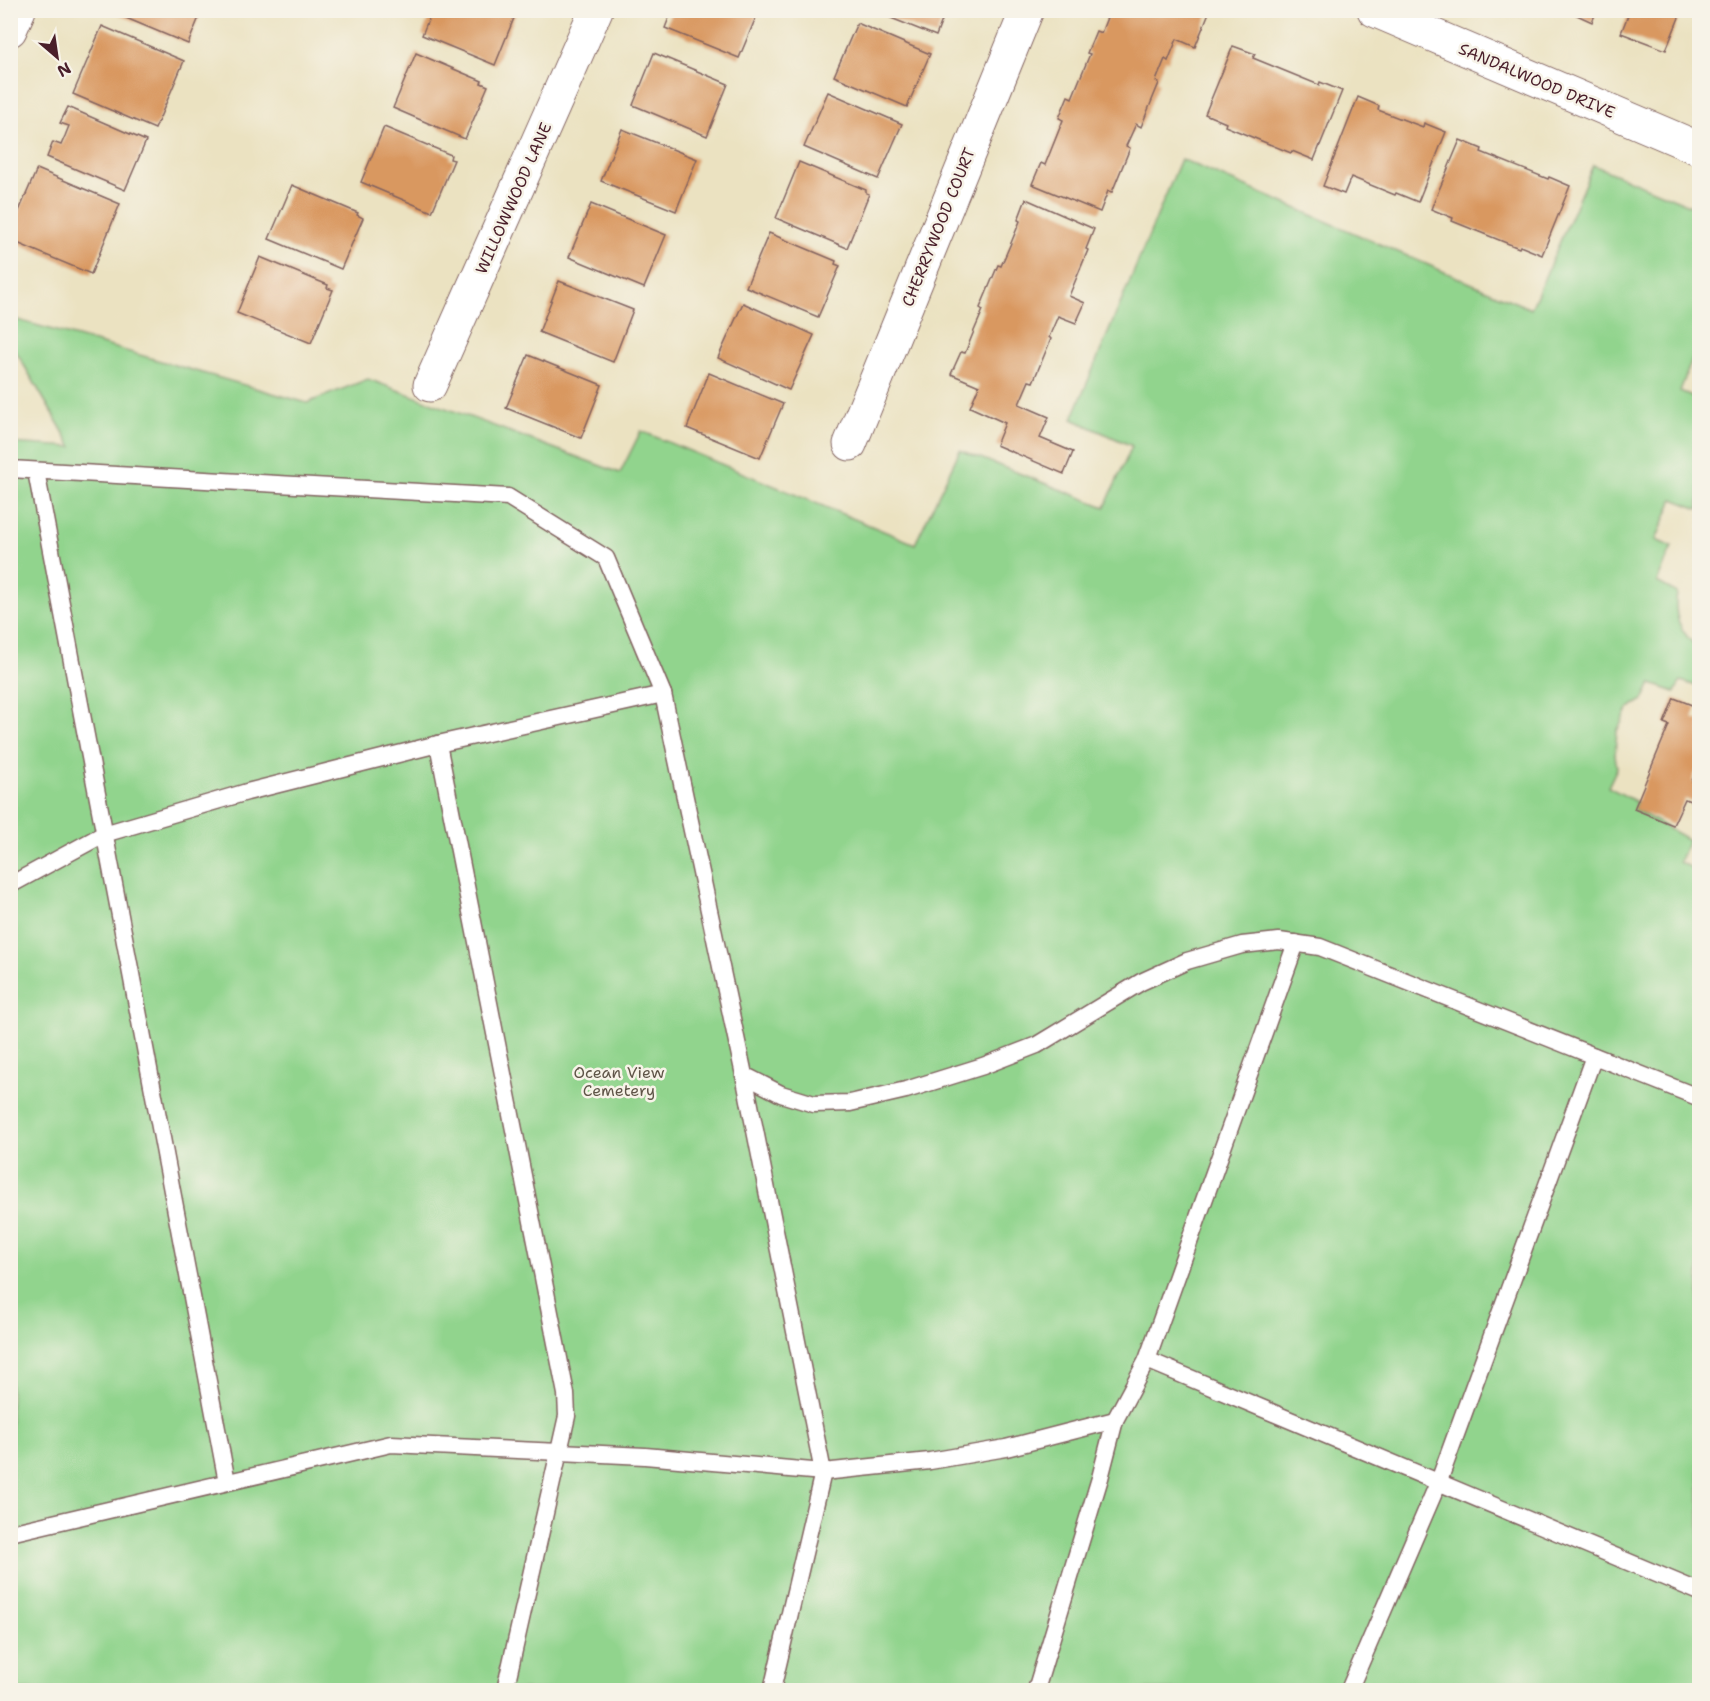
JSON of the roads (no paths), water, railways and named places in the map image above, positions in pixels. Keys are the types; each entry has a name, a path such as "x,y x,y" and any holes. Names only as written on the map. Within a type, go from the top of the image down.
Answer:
{"street":[{"path":"10,30 19,10"},
{"name":"WILLOWWOOD LANE","path":"430,385 596,10"},
{"name":"CHERRYWOOD COURT","path":"850,444 1027,10"},
{"name":"SANDALWOOD DRIVE","path":"1374,10 1700,149"}],"lane":[{"path":"10,469 508,497 606,558 663,694 744,1075 823,1472 772,1690"},
{"path":"36,471 227,1482"},
{"path":"10,885 104,834 247,792 438,744 663,694"},
{"path":"438,744 566,1394 567,1416 505,1690"},
{"path":"744,1075 781,1094 814,1104 850,1103 906,1090 983,1066 1036,1045 1141,982 1187,961 1242,945 1279,940 1320,947 1700,1098"},
{"path":"1036,1690 1100,1478 1115,1420 1147,1360 1296,943"},
{"path":"1349,1690 1439,1481 1594,1056"},
{"path":"1147,1360 1700,1592"},
{"path":"10,1533 391,1444 645,1456 823,1472 930,1461 1006,1448 1115,1420"}],"park label":[{"name":"Ocean View Cemetery","path":"619,1081"}]}
